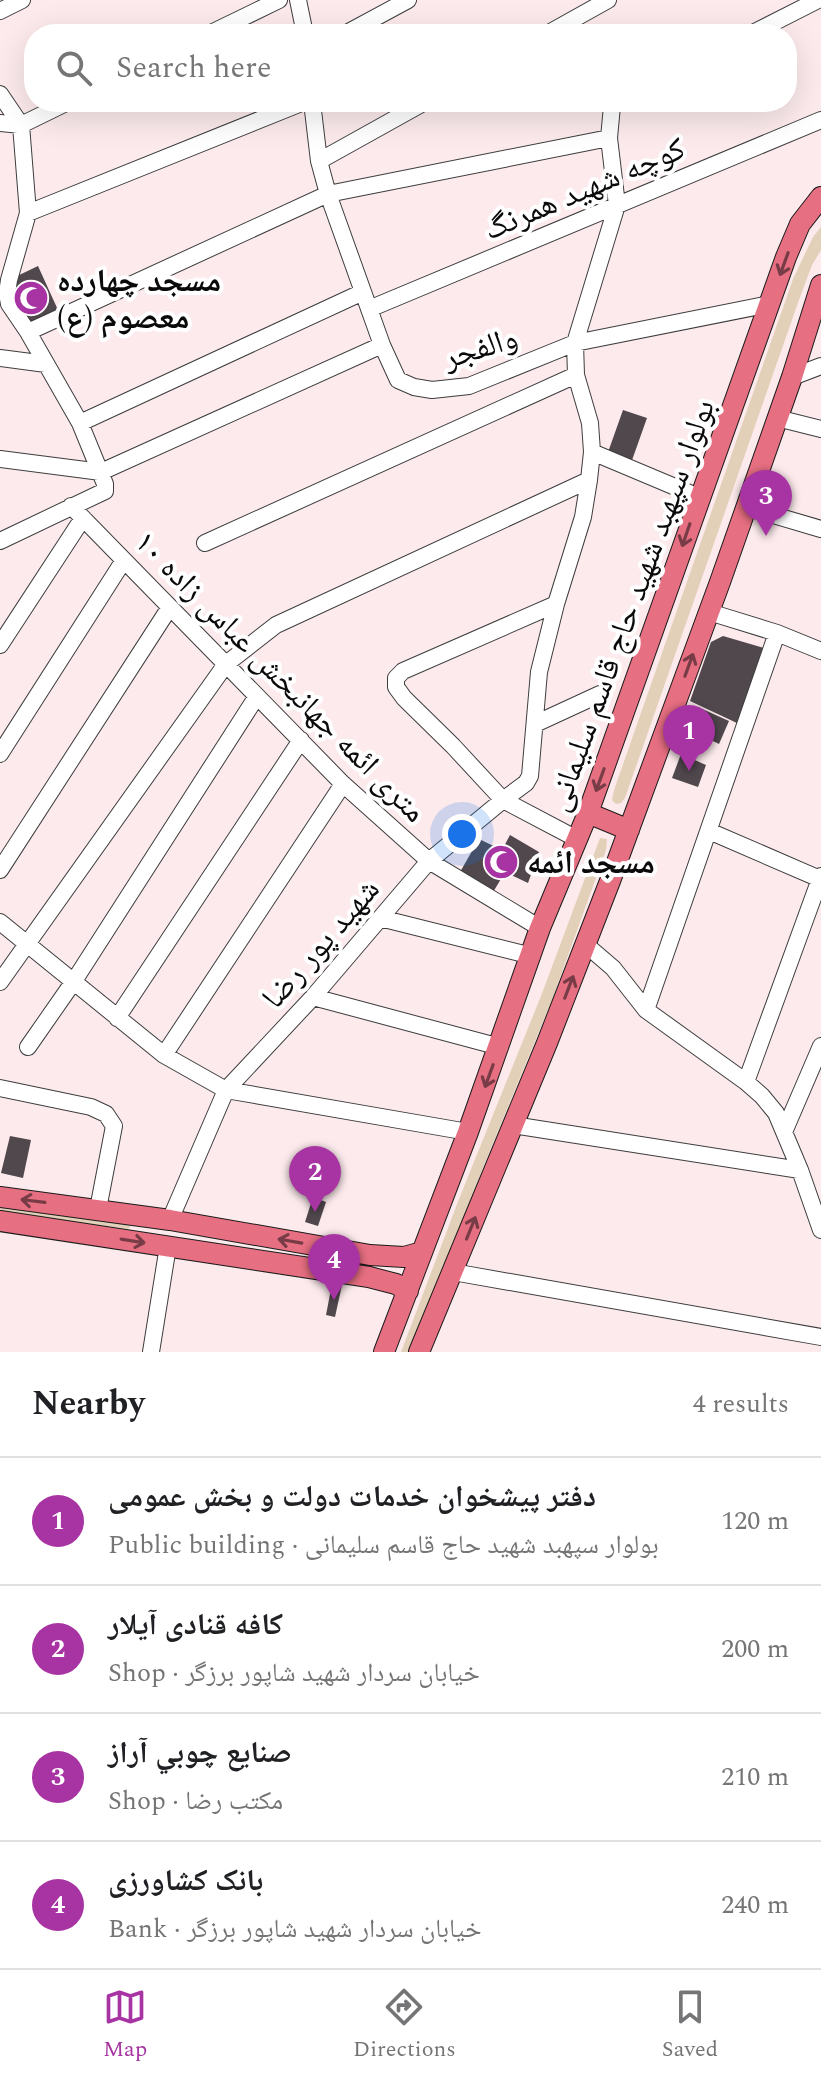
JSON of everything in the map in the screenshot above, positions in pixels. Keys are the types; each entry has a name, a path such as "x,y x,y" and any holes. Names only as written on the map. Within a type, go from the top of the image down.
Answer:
{"main road":[{"name":"بولوار سپهبد شهید حاج قاسم سلیمانی","path":"384,1352 500,1047 540,928 588,813 786,257 800,224 821,197"},
{"path":"419,1352 547,1043 629,830 792,377 821,285"},
{"path":"588,813 629,830"},
{"path":"0,1197 170,1220 370,1255 404,1257 422,1252"},
{"path":"168,1246 170,1220"},
{"path":"0,1221 369,1277 396,1284 408,1291"},
{"path":"369,1277 374,1275 377,1265 370,1255"}],"street":[{"path":"0,11 22,0"},
{"path":"230,24 279,0"},
{"path":"298,0 303,24"},
{"path":"364,24 408,0"},
{"path":"565,24 608,0"},
{"path":"771,24 818,0"},
{"path":"0,94 21,125 28,213 7,293 9,304 80,423 105,484 105,491 77,512 0,541"},
{"path":"0,123 21,125 48,112"},
{"path":"28,213 279,112"},
{"name":"والفجر","path":"313,112 319,161 328,194 382,345 398,380 414,387 432,390 469,386 575,343 770,304"},
{"path":"319,161 407,112"},
{"path":"611,112 609,138 617,205"},
{"name":"کوچه شهید همرنگ","path":"369,309 821,120"},
{"path":"28,332 328,194 609,138"},
{"name":"شهید پور رضا","path":"170,1220 226,1090 313,997 429,861 526,783 530,776 539,672 556,604 580,530 592,452 590,423 576,375 575,343 617,205"},
{"path":"0,250 18,251"},
{"path":"80,423 363,292"},
{"path":"0,459 101,472 382,345"},
{"path":"0,358 46,364"},
{"path":"792,377 821,366"},
{"path":"205,543 576,375"},
{"path":"777,418 821,429"},
{"path":"592,452 699,497"},
{"path":"0,982 226,664 276,625 589,480"},
{"path":"746,507 821,529"},
{"path":"0,645 77,512"},
{"name":"۱۰ متری ائمه جهانبخش عباس زاده","path":"77,512 343,784 429,861 540,928"},
{"path":"0,754 124,560"},
{"path":"556,604 403,671 396,678 396,687 503,800 577,839"},
{"path":"0,870 170,607"},
{"path":"709,612 777,633 821,651"},
{"path":"646,1010 777,633"},
{"path":"535,724 600,694"},
{"path":"28,1047 74,981 257,696"},
{"path":"117,1018 301,740"},
{"path":"164,1055 343,784"},
{"path":"709,831 820,877 746,1082"},
{"path":"380,918 532,956"},
{"path":"0,922 164,1055 226,1090 468,1132"},
{"path":"585,944 613,968 646,1010 762,1096 776,1113 821,1230"},
{"path":"313,997 500,1047"},
{"path":"784,1132 821,1046"},
{"path":"0,1088 91,1107 106,1114 114,1126 98,1209"},
{"path":"513,1125 800,1170"},
{"path":"151,1352 168,1246"},
{"path":"453,1272 821,1337"}],"shaded area":[{"path":"821,227 821,250 800,297 625,798 616,804 612,800 614,790 793,279"},
{"path":"600,838 607,839 606,850 552,1000 411,1352 401,1352 541,996"},
{"path":"0,1204 131,1223 131,1226 128,1229 0,1212"}],"building":[{"name":"مسجد چهارده معصوم (ع)","path":"38,266 58,310 26,325 11,304 13,278"},
{"path":"623,410 647,418 631,463 607,455"},
{"path":"723,636 764,648 739,724 690,701 711,642"},
{"path":"698,707 729,721 719,744 688,729"},
{"path":"681,754 706,765 698,787 672,778"},
{"name":"مسجد ائمه","path":"510,835 539,852 528,883 505,872 492,894 460,872 479,839 502,850"},
{"path":"10,1136 31,1140 23,1178 1,1173"},
{"path":"313,1197 326,1202 318,1226 305,1222"},
{"path":"332,1284 342,1285 335,1317 326,1315"}],"place":[{"name":"مسجد چهارده معصوم (ع)","path":"31,298"},
{"name":"صنايع چوبي آراز","path":"766,536"},
{"name":"دفتر پیشخوان خدمات دولت و بخش عمومی","path":"689,771"},
{"name":"مسجد ائمه","path":"501,862"},
{"name":"کافه قنادی آیلار","path":"315,1212"},
{"name":"بانک کشاورزی","path":"334,1300"}]}
